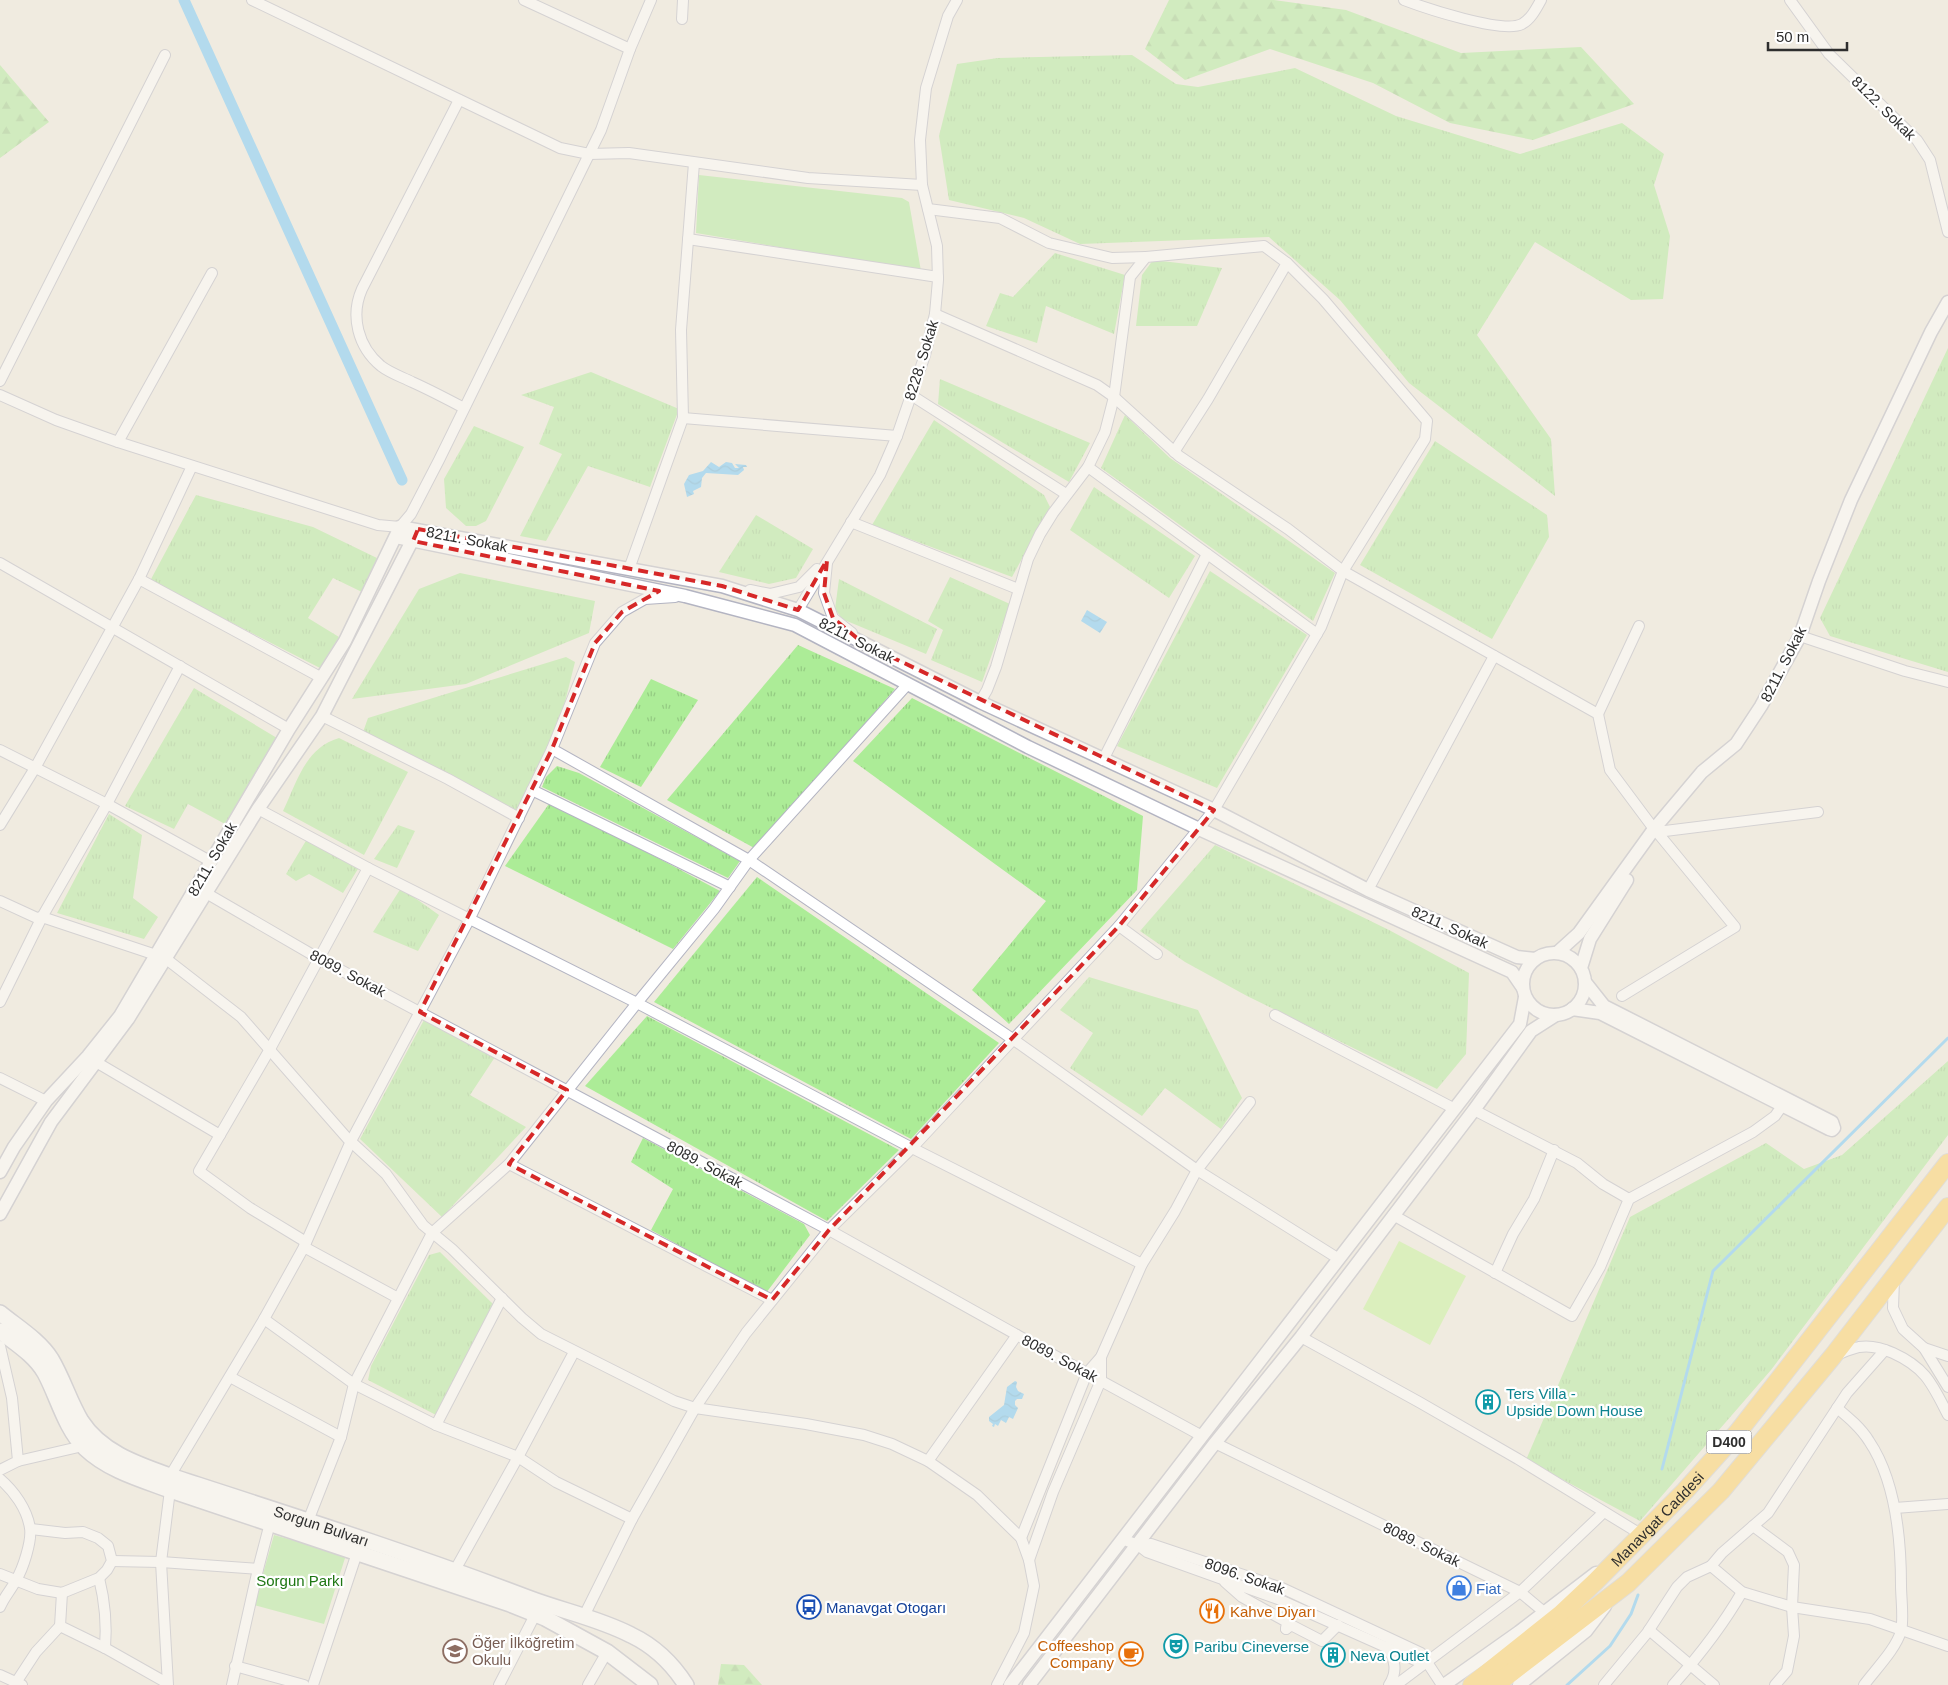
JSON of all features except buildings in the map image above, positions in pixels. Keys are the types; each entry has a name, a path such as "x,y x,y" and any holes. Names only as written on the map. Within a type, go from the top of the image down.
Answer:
{"highway":[{"name":"Manavgat Caddesi","path":"1472,1685 1562,1614 1642,1535 1738,1432 1948,1164"},
{"name":"Manavgat Caddesi","path":"1495,1685 1628,1583 1721,1491 1833,1356 1948,1207"}],"main road":[{"name":"Sorgun Bulvarı","path":"0,1314 43,1349 51,1359 82,1422 106,1448 170,1483 270,1523 536,1615 607,1652 650,1685"},
{"name":"Sorgun Bulvarı","path":"0,1331 21,1347 44,1372 68,1423 83,1446 116,1470 308,1521 455,1570 548,1606 584,1616 632,1635 658,1651 674,1678 686,1685"},
{"path":"607,1652 613,1627"}],"street":[{"path":"252,0 560,148 589,154 629,153 808,178 922,185"},
{"path":"524,0 630,49"},
{"path":"398,532 411,514 601,130 630,49 651,0"},
{"path":"682,19 683,0"},
{"name":"8228. Sokak","path":"798,610 880,475 897,436 926,355 935,314 938,277 937,246 922,185 920,140 926,88 948,16 957,0"},
{"path":"1404,0 1434,11 1501,26 1520,25 1533,14 1541,0"},
{"name":"8122. Sokak","path":"1790,0 1829,54 1917,140 1930,160 1948,232"},
{"path":"0,381 165,55"},
{"path":"459,100 362,289 357,303 356,317 358,331 369,352 382,366 464,408"},
{"path":"629,569 683,418 681,330 694,163"},
{"path":"584,1616 632,1520 695,1408 746,1332 829,1230 912,1148 1119,926 1214,810 1317,634 1343,571 1425,439 1427,421 1323,298 1287,263 1264,246 1146,257 1112,258 1049,243 1000,218 928,209"},
{"path":"688,239 938,277"},
{"path":"980,702 996,667 1028,559 1040,534 1066,494 1088,467 1105,432 1114,397 1130,276 1146,257"},
{"path":"1174,452 1208,399 1287,263"},
{"path":"118,442 212,273"},
{"name":"8211. Sokak","path":"1558,952 1579,933 1673,806 1702,772 1736,744 1761,706 1800,636 1818,581 1851,500 1931,332 1948,302"},
{"path":"935,314 1097,386 1114,397 1174,452 1288,529 1343,571 1598,714"},
{"path":"0,395 56,420 118,442 378,525 398,532 412,541 685,596 795,626 1028,748 1199,829 1512,972 1534,1008 1542,1013 1556,1015 1572,1009 1578,1004 1583,995 1585,982"},
{"path":"911,395 1066,494"},
{"path":"683,418 897,436"},
{"path":"0,826 35,768 139,579 192,466"},
{"path":"1088,467 1317,634"},
{"path":"0,1214 51,1122 128,1019 160,956 206,892 258,809 322,716 418,529 411,514"},
{"path":"851,522 1018,589"},
{"name":"8211. Sokak","path":"0,1172 14,1147 46,1101 88,1056 120,1016 160,956 175,924 210,861 289,729 345,641 398,532 418,529 722,586 798,610 980,702 1214,810 1368,890 1517,957 1535,959"},
{"path":"1103,760 1207,554"},
{"path":"722,586 770,594 780,592 799,587 827,560"},
{"path":"827,560 824,592 833,618 864,644"},
{"path":"0,563 289,729"},
{"path":"139,579 322,678"},
{"path":"167,1684 161,1562 170,1483 264,1320 305,1244 351,1141 469,920 552,749 595,642 622,612 645,599 685,596"},
{"path":"1622,996 1735,927 1610,770 1598,714 1639,626"},
{"path":"1800,636 1905,671 1948,682"},
{"path":"1368,890 1494,656"},
{"path":"0,1002 42,917 107,804 180,666"},
{"path":"308,1521 341,1437 354,1384 432,1233 509,1164 566,1090 730,887 749,860 907,685"},
{"path":"322,716 448,779 519,818"},
{"path":"552,749 749,860 1014,1040 1197,1170 1339,1259"},
{"path":"0,750 107,804 210,861"},
{"path":"532,790 730,887"},
{"path":"258,809 469,920 637,1002 912,1148 1142,1264"},
{"path":"1656,830 1818,812"},
{"path":"1581,968 1590,938 1656,830"},
{"path":"368,868 270,1049 200,1171 250,1208 305,1244 398,1298"},
{"name":"8089. Sokak","path":"206,892 318,958 829,1230 1202,1436"},
{"path":"0,901 37,918 42,917 160,956 241,1017 351,1141 386,1174 423,1225 452,1249 541,1334 674,1401 695,1408 806,1424 864,1435 892,1444 928,1461 977,1495 1021,1538 1029,1560 1034,1586 1024,1633 997,1685"},
{"path":"1119,926 1157,954"},
{"path":"1010,1685 1520,1024 1525,972 1535,959 1550,952 1558,952 1571,957 1581,968 1585,982 1604,1006 1832,1122 1835,1126 1832,1130 1829,1129 1600,1013 1572,1009"},
{"path":"1275,1015 1455,1109"},
{"path":"1029,1685 1215,1443 1301,1337 1474,1110 1531,1031 1556,1015"},
{"path":"96,1062 220,1135"},
{"path":"0,1078 46,1101"},
{"path":"1021,1538 1087,1373 1100,1357 1142,1264 1175,1211 1197,1170 1250,1102"},
{"path":"1393,1215 1572,1316 1600,1267 1629,1199 1753,1132 1775,1116 1782,1106"},
{"path":"1474,1110 1554,1150 1576,1163 1603,1184 1629,1199"},
{"path":"1495,1273 1513,1234 1534,1199 1554,1150"},
{"path":"509,1164 772,1300"},
{"path":"1894,1277 1893,1308 1903,1329 1924,1348 1948,1387"},
{"path":"436,1425 502,1298"},
{"path":"264,1320 354,1384 436,1425 518,1457 556,1482 632,1520"},
{"path":"928,1461 1017,1335"},
{"path":"1301,1337 1427,1406 1642,1535"},
{"path":"0,1346 12,1398 18,1461"},
{"path":"1833,1356 1858,1347 1872,1347 1885,1350 1910,1361 1924,1372 1948,1416"},
{"path":"1924,1348 1948,1356"},
{"path":"1604,1685 1649,1630 1677,1587 1686,1577 1710,1566 1722,1553 1768,1514 1838,1408 1862,1375 1885,1350"},
{"path":"455,1570 574,1352"},
{"path":"1029,1560 1053,1492 1101,1380 1100,1357"},
{"path":"230,1376 341,1437"},
{"path":"1838,1408 1870,1442 1886,1479 1895,1508 1901,1552 1901,1630 1890,1650 1864,1685"},
{"name":"8089. Sokak","path":"1215,1443 1520,1592 1544,1612"},
{"path":"0,1470 18,1461 83,1446"},
{"path":"0,1479 10,1488 24,1508 31,1529 27,1554 17,1580 2,1601 0,1607"},
{"path":"1895,1508 1948,1504"},
{"path":"1396,1685 1520,1592 1604,1512"},
{"path":"232,1685 270,1523"},
{"path":"1754,1526 1788,1552 1794,1570 1792,1607 1794,1636 1786,1671 1775,1685"},
{"path":"0,1574 38,1589 62,1593 99,1578 112,1561 108,1546 98,1538 83,1532 65,1533 31,1529"},
{"name":"8096. Sokak","path":"1122,1539 1138,1545 1147,1552 1278,1599 1415,1660 1427,1662"},
{"name":"8096. Sokak","path":"1138,1545 1151,1544 1282,1588 1421,1653 1443,1685"},
{"path":"313,1685 357,1552"},
{"path":"1443,1685 1544,1612 1589,1576 1617,1560"},
{"path":"112,1561 161,1562 258,1569"},
{"path":"1710,1566 1742,1592 1792,1607 1870,1619 1948,1646"},
{"path":"99,1578 106,1605 106,1648"},
{"path":"1220,1578 1242,1597 1288,1622 1286,1629 1291,1624 1322,1641 1338,1625"},
{"path":"1673,1685 1690,1666 1734,1606 1742,1592"},
{"path":"0,1675 20,1683 36,1652 60,1626 62,1593"},
{"path":"1519,1685 1586,1632 1612,1596"},
{"path":"498,1685 536,1615"},
{"path":"60,1626 106,1648 167,1684"},
{"path":"1649,1630 1714,1685"},
{"path":"1388,1647 1394,1659 1394,1678 1389,1685"},
{"path":"588,1685 607,1652"},
{"path":"235,1666 304,1685"}],"highlighted area":[{"path":"418,529 722,586 798,610 827,560 824,593 833,618 864,644 1214,810 1119,926 829,1230 772,1300 509,1164 567,1090 420,1012 552,749 595,643 622,612 659,591 413,541"}],"green space":[{"path":"1169,0 1274,0 1346,10 1461,53 1581,47 1634,104 1533,140 1450,123 1373,83 1270,49 1185,80 1145,49"},
{"path":"1132,55 1176,84 1198,87 1295,68 1396,116 1520,154 1622,123 1664,154 1654,185 1670,236 1663,299 1631,300 1535,242 1477,335 1551,439 1555,496 1409,383 1340,300 1269,237 1080,244 1024,218 949,200 939,136 957,64 998,58"},
{"path":"0,65 49,122 0,158"},
{"path":"699,175 902,198 909,202 921,271 696,233"},
{"path":"1055,253 1125,275 1114,334 1046,306 1037,343 986,326 1000,293 1013,297"},
{"path":"1153,260 1222,268 1197,326 1136,326 1142,275"},
{"path":"1948,348 1948,672 1830,636 1820,618"},
{"path":"591,372 679,409 650,487 588,466 546,541 520,536 562,454 539,444 554,407 521,395"},
{"path":"940,379 1090,443 1069,482 938,404"},
{"path":"1125,415 1170,458 1335,573 1313,621 1101,468"},
{"path":"934,420 1044,495 1050,507 1012,577 872,525"},
{"path":"474,426 524,447 486,521 476,526 466,526 446,508 444,479"},
{"path":"1435,441 1547,515 1549,537 1492,639 1360,565"},
{"path":"1094,487 1195,556 1169,598 1070,530"},
{"path":"196,495 313,527 377,558 364,593 333,578 308,618 339,637 320,668 150,581"},
{"path":"756,515 813,549 796,578 769,584 719,572"},
{"path":"1210,571 1307,635 1217,788 1117,746"},
{"path":"460,573 595,601 589,633 466,684 352,699 419,589"},
{"path":"950,577 1010,604 982,682 931,660 943,630 928,621"},
{"path":"839,579 937,629 926,654 842,619 835,609"},
{"path":"798,645 895,689 756,849 667,800"},
{"path":"566,657 575,662 560,722 521,814 363,732 368,718"},
{"path":"651,679 698,700 641,787 600,767"},
{"path":"194,688 277,738 225,824 188,804 174,829 125,806"},
{"path":"912,698 1143,816 1137,890 1009,1024 972,990 1046,901 853,761"},
{"path":"339,738 408,772 364,855 283,811 298,778 310,758 327,743"},
{"path":"557,766 579,773 740,861 728,878 542,787 546,777"},
{"path":"551,801 720,891 673,949 505,866"},
{"path":"109,814 142,835 133,898 158,917 144,939 57,913"},
{"path":"398,825 415,831 397,868 374,859"},
{"path":"307,839 358,869 343,893 309,874 296,881 286,874"},
{"path":"1215,845 1389,930 1469,973 1466,1054 1437,1089 1247,996 1185,962 1140,931"},
{"path":"757,877 999,1043 911,1139 654,1002"},
{"path":"401,888 439,915 418,951 373,932"},
{"path":"1089,977 1198,1010 1242,1098 1221,1129 1165,1088 1142,1116 1070,1068 1093,1033 1060,1010"},
{"path":"647,1016 899,1150 827,1221 585,1086"},
{"path":"424,1020 495,1057 470,1095 526,1127 442,1217 360,1139"},
{"path":"1948,1061 1948,1135 1771,1370 1640,1521 1526,1460 1630,1217 1766,1143 1804,1169 1842,1155"},
{"path":"643,1138 804,1224 810,1235 766,1293 651,1230 673,1189 631,1162"},
{"path":"1399,1241 1466,1276 1430,1345 1363,1309"},
{"path":"440,1252 493,1304 436,1415 368,1380 371,1366 429,1255"},
{"name":"Sorgun Parkı","path":"274,1535 346,1555 324,1624 254,1605"},
{"path":"721,1664 744,1665 762,1685 718,1685"}],"water":[{"path":"711,462 719,467 726,462 732,463 735,468 739,468 735,464 746,465 747,467 743,467 744,470 738,475 706,473 702,478 701,487 693,491 694,494 687,497 684,484 689,475 703,471"},
{"path":"1087,610 1107,622 1100,633 1081,621"},
{"path":"1015,1381 1017,1382 1016,1387 1018,1391 1024,1394 1022,1399 1015,1401 1015,1405 1018,1408 1013,1419 1009,1417 1006,1423 1001,1420 998,1426 995,1424 994,1427 989,1421 989,1417 1004,1405 1007,1387"}],"waterway":[{"path":"184,0 402,480"},
{"path":"1662,1469 1713,1271 1948,1038"},
{"path":"1567,1685 1610,1646 1631,1614 1638,1595"}],"place":[{"name":"Ters Villa - Upside Down House","path":"1488,1402"},
{"name":"Fiat","path":"1459,1588"},
{"name":"Manavgat Otogarı","path":"809,1607"},
{"name":"Kahve Diyarı","path":"1212,1611"},
{"name":"Paribu Cineverse","path":"1176,1646"},
{"name":"Öğer İlköğretim Okulu","path":"455,1651"},
{"name":"Coffeeshop Company","path":"1131,1654"},
{"name":"Neva Outlet","path":"1333,1655"}]}
